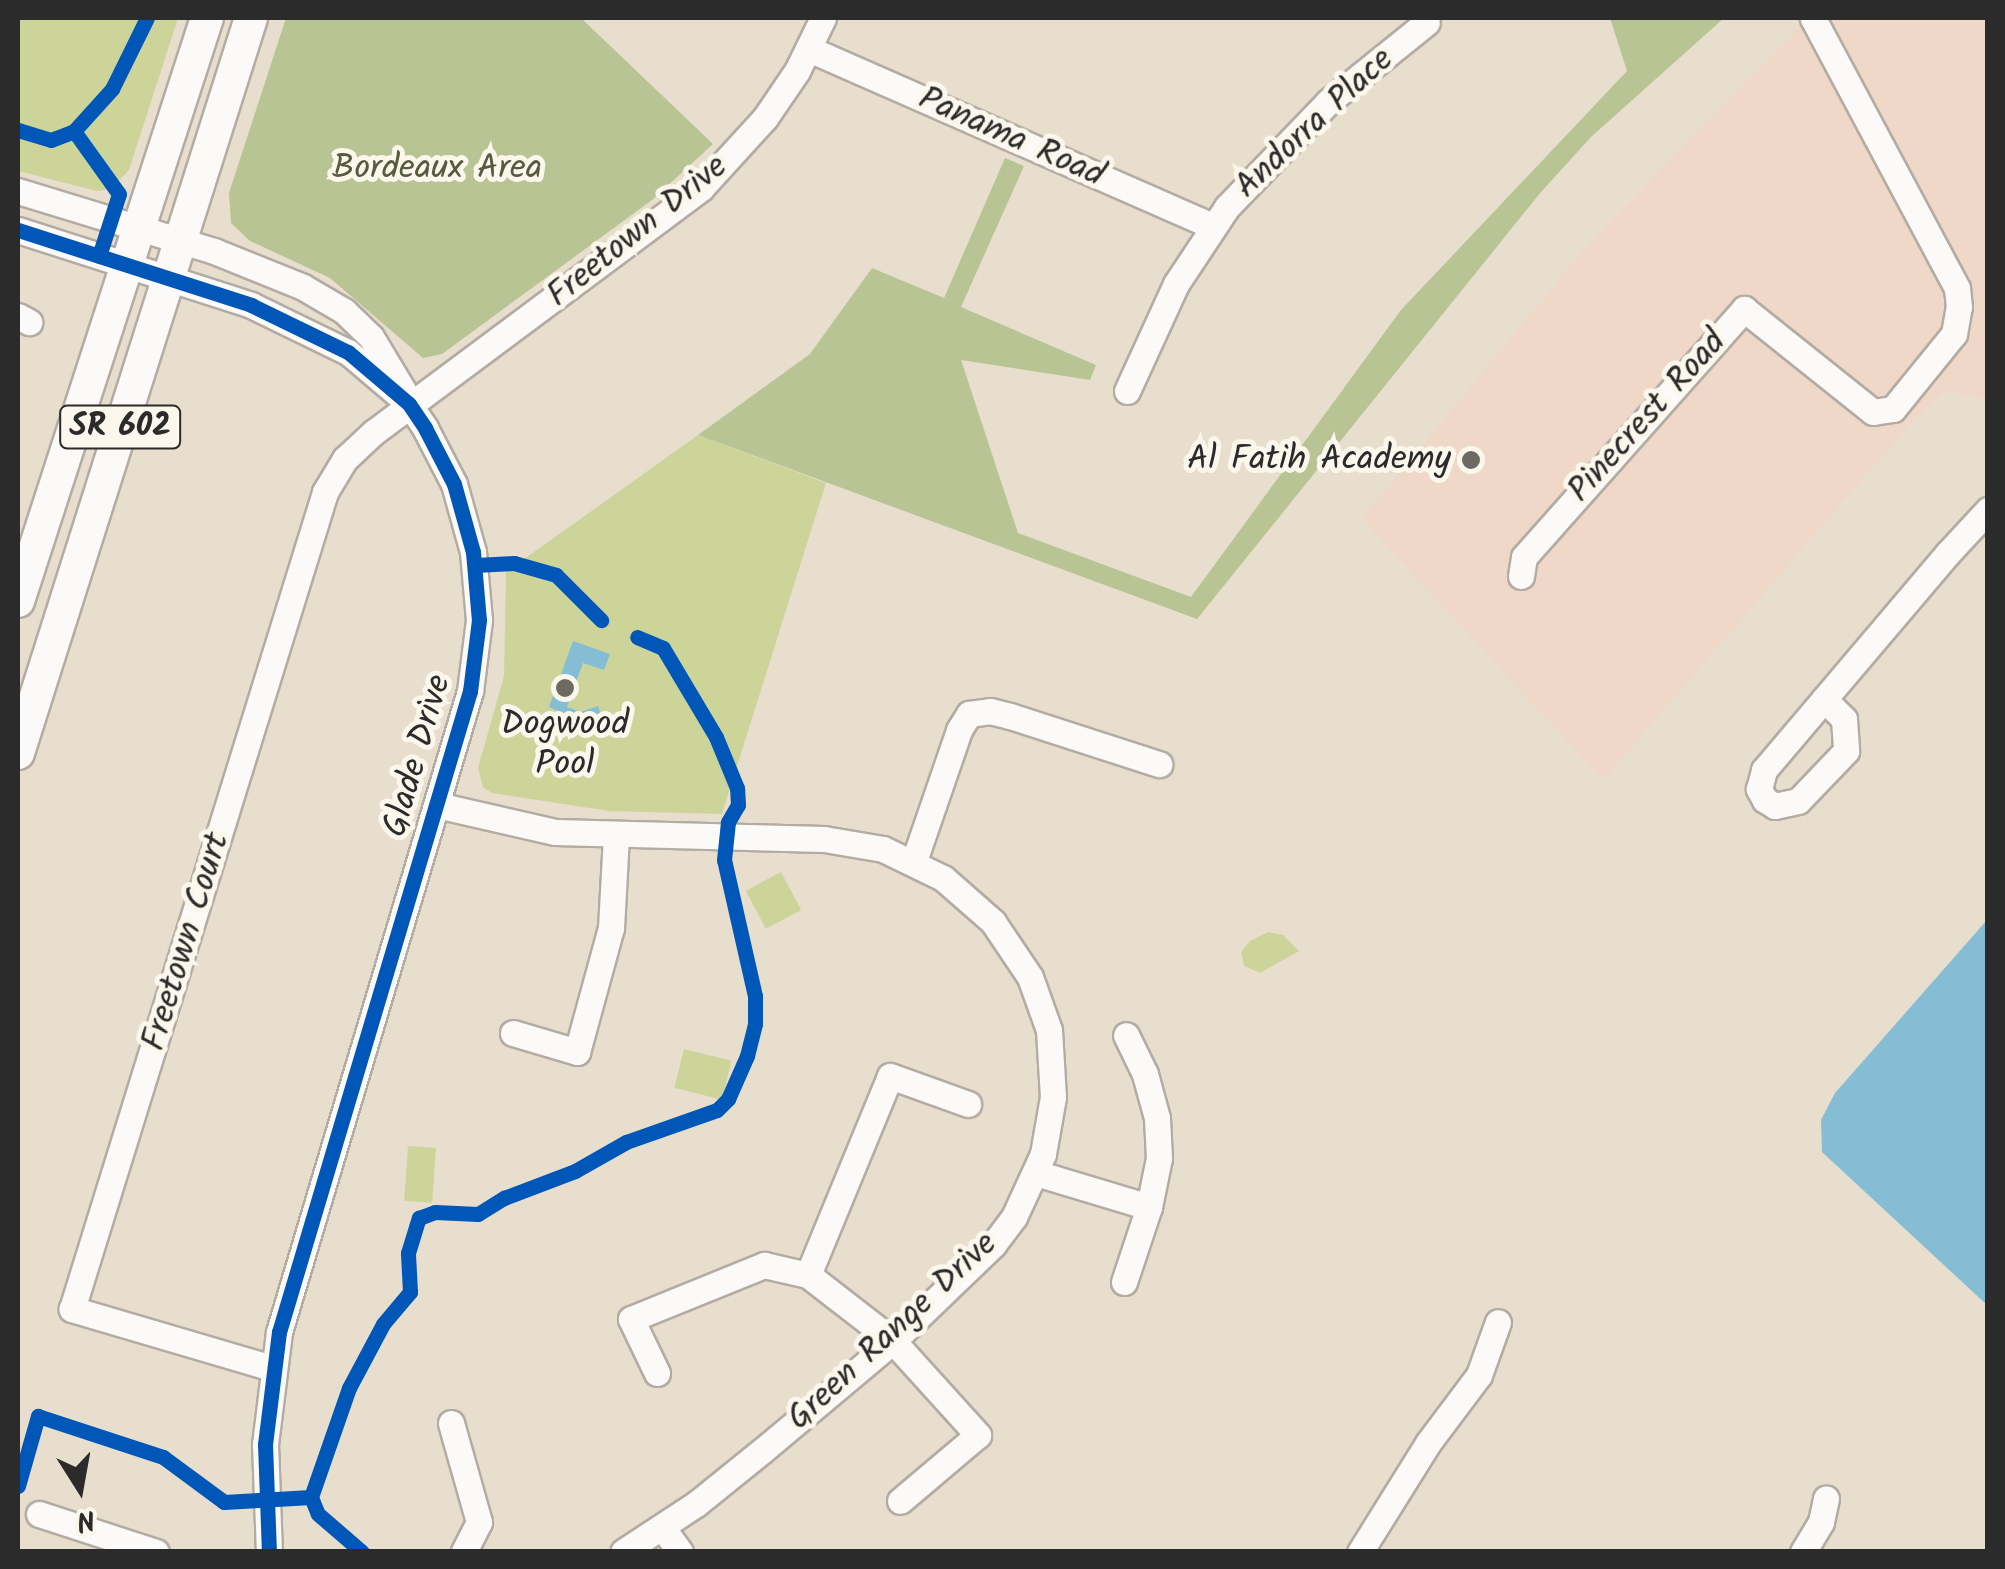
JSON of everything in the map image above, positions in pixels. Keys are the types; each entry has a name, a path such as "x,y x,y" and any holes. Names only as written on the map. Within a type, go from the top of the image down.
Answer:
{"main road":[{"name":"SR 602","path":"18,601 207,18"},
{"name":"SR 602","path":"18,753 251,18"}],"street":[{"name":"Freetown Drive","path":"409,404 602,267 702,188 765,118 809,49 823,18"},
{"name":"Pinecrest Road","path":"1521,576 1524,557 1744,309 1873,412 1893,409 1954,334 1959,308 1957,288 1813,18"},
{"name":"Andorra Place","path":"1127,391 1176,284 1213,226 1283,144 1427,22"},
{"name":"Panama Road","path":"809,49 1213,226"},
{"name":"Glade Drive","path":"18,192 180,240 280,276 344,312 382,352 436,447 461,502 474,552 478,598 473,676 301,1248 272,1368 264,1467 269,1552"},
{"name":"Glade Drive","path":"18,230 250,304 317,333 366,365 409,404"},
{"name":"Freetown Court","path":"272,1368 72,1309 319,507 345,458 409,404"},
{"path":"1824,699 1988,510"},
{"path":"914,861 959,730 969,714 990,711 1010,716 1159,764"},
{"name":"Green Range Drive","path":"437,805 536,830 824,839 883,849 914,861 969,898 994,922 1030,976 1042,1007 1053,1064 1054,1097 1036,1173 993,1245 892,1341 762,1450 624,1552"},
{"path":"513,1033 577,1052 611,928 616,835"},
{"path":"1124,1282 1149,1207 1159,1158 1157,1118 1145,1074 1126,1035"},
{"path":"808,1274 890,1076 968,1104"},
{"path":"1036,1173 1149,1207"},
{"path":"657,1373 632,1319 764,1265 808,1274 892,1341 978,1435 900,1501"},
{"path":"1360,1552 1428,1443 1479,1375 1498,1322"},
{"path":"451,1423 480,1522 464,1552"},
{"path":"1803,1552 1820,1522 1826,1499"},
{"path":"39,1514 156,1552"},
{"path":"662,1526 680,1552"}],"shaded area":[{"path":"1807,18 1987,18 1987,400 1945,390 1912,422 1603,780 1362,519 1580,254"}],"green space":[{"path":"18,18 178,18 129,170 111,189 97,191 18,171"},
{"name":"Bordeaux Area","path":"286,18 581,18 713,144 652,200 442,354 423,358 330,278 250,241 231,223 229,193"},
{"path":"1610,18 1724,18 1591,137 1541,192 1197,619 698,435 810,354 872,268 944,298 1005,158 1024,166 961,307 1096,365 1090,380 961,360 1018,533 1191,597 1401,310 1627,71"},
{"path":"698,435 826,483 722,814 609,811 492,793 483,787 478,768 504,676 506,572"},
{"path":"781,872 801,910 766,929 746,891"},
{"path":"1268,932 1283,935 1299,951 1260,973 1244,966 1241,952 1250,941"},
{"path":"684,1049 732,1061 722,1100 674,1088"},
{"path":"408,1146 436,1148 432,1203 404,1201"}],"water":[{"name":"Dogwood Pool","path":"573,641 610,654 604,670 583,663 567,707 581,712 598,706 603,720 611,722 607,734 588,727 575,731 570,716 549,707"},
{"path":"1987,920 1987,1305 1822,1152 1821,1120 1835,1093"}],"cycle path":[{"path":"18,130 51,140 74,131 112,89 147,18"},
{"path":"74,131 119,194 99,256"},
{"path":"18,230 251,305 348,352 409,404 425,428 454,484 473,552 479,620 470,691 279,1332 265,1444 269,1552"},
{"path":"475,565 514,563 556,575 601,620"},
{"path":"311,1497 349,1388 383,1324 410,1292 408,1253 419,1218 435,1212 478,1214 504,1198 575,1171 626,1142 717,1110 728,1099 747,1056 755,1024 755,996 724,860 728,822 738,805 737,788 716,737 663,648 637,637"},
{"path":"18,1486 38,1416 163,1457 224,1502 311,1497 318,1514 362,1552"}],"place":[{"name":"Al Fatih Academy","path":"1471,460"},
{"name":"Dogwood Pool","path":"565,688"}]}
